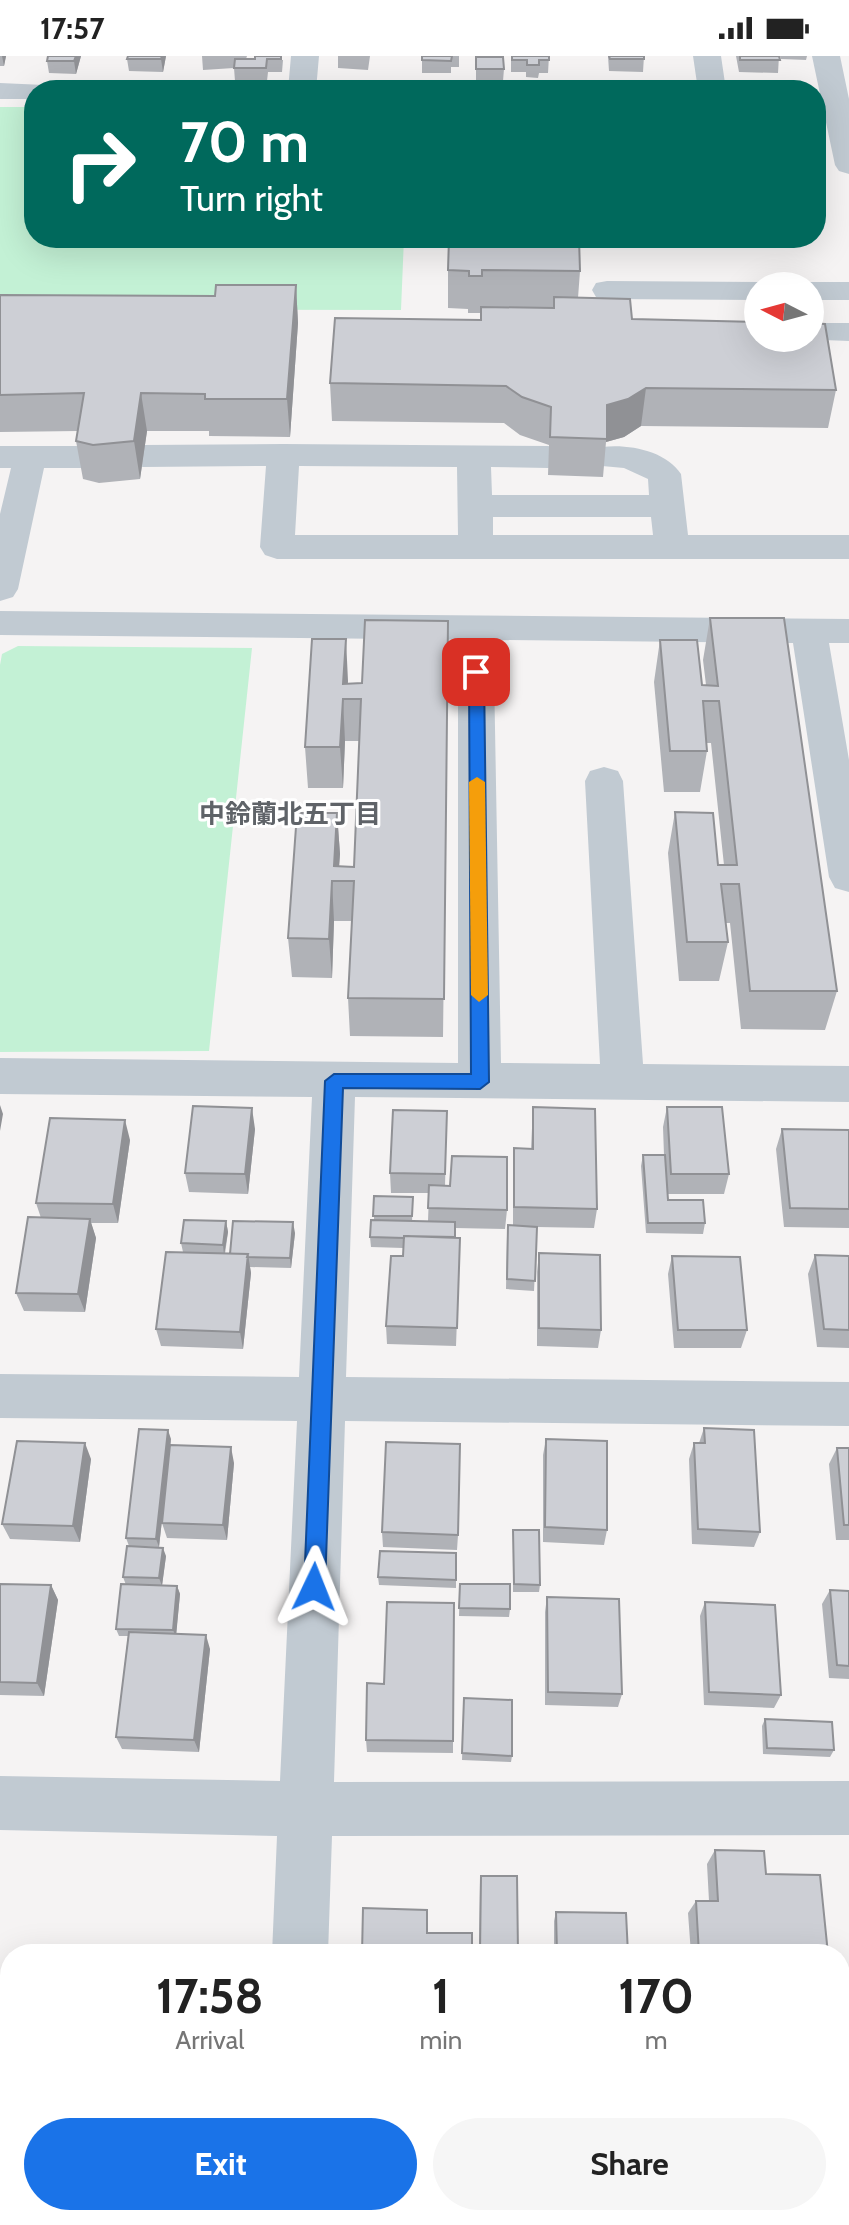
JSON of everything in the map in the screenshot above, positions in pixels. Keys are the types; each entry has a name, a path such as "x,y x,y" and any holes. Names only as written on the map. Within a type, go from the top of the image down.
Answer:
{"street":[{"path":"303,80 305,56"},
{"path":"707,56 711,80"},
{"path":"825,80 826,56"},
{"path":"0,91 24,91"},
{"path":"826,97 849,165"},
{"path":"607,290 744,291"},
{"path":"824,291 849,291"},
{"path":"824,332 849,332"},
{"path":"283,455 277,547 849,547"},
{"path":"143,456 548,457"},
{"path":"474,456 476,547"},
{"path":"0,589 15,457 87,457"},
{"path":"603,457 629,457 664,474 672,547"},
{"path":"475,506 667,506"},
{"path":"0,623 849,631"},
{"path":"809,631 835,707 849,877"},
{"path":"476,672 480,1082"},
{"path":"604,781 623,1082"},
{"path":"0,1076 849,1084"},
{"path":"300,1944 334,1081"},
{"path":"0,1396 849,1404"},
{"path":"0,1803 306,1809 849,1808"}],"green space":[{"path":"0,107 24,107 24,248 404,248 401,310 0,309"},
{"path":"18,646 252,648 209,1051 0,1052 0,665 2,654"}],"building":[{"path":"48,56 76,56 74,61 47,61"},
{"path":"128,56 162,56 161,59 127,59"},
{"path":"255,56 281,56 281,59 267,59 266,68 234,68 235,59 255,59"},
{"path":"422,56 452,56 451,61 422,60"},
{"path":"512,56 549,56 549,60 539,60 539,65 527,65 527,60 512,60"},
{"path":"609,56 644,56 644,59 610,59"},
{"path":"740,56 779,56 780,60 740,60"},
{"path":"476,57 503,57 504,69 476,69"},
{"path":"449,248 579,248 580,271 482,270 482,276 469,276 469,271 448,270"},
{"path":"216,285 296,285 287,399 205,399 205,394 141,393 134,441 93,445 76,441 84,393 0,395 0,295 215,296"},
{"path":"554,297 630,299 632,319 744,322 744,352 824,352 825,324 836,390 646,388 628,399 607,405 607,439 550,437 551,407 522,397 506,386 330,383 335,318 481,320 481,307 554,308"},
{"path":"710,618 784,618 837,991 750,991 739,884 721,884 728,942 687,942 675,812 713,813 718,865 737,865 719,701 703,701 707,751 670,751 660,640 697,640 702,685 718,686"},
{"path":"365,620 448,621 444,999 348,998 354,881 332,881 329,939 288,938 297,813 337,813 334,866 354,867 361,699 343,699 340,747 305,747 312,639 346,639 343,684 362,683"},
{"path":"193,1106 252,1108 245,1174 185,1173"},
{"path":"533,1107 595,1109 597,1209 514,1207 514,1148 533,1149"},
{"path":"667,1107 722,1107 729,1174 671,1174"},
{"path":"393,1110 447,1111 445,1174 390,1173"},
{"path":"50,1118 125,1120 113,1204 36,1203"},
{"path":"782,1129 849,1130 849,1209 790,1208"},
{"path":"643,1155 665,1155 668,1200 703,1200 705,1223 648,1223"},
{"path":"452,1156 507,1157 507,1210 428,1208 429,1185 450,1186"},
{"path":"374,1196 413,1197 412,1216 373,1216"},
{"path":"28,1217 90,1219 78,1294 16,1293"},
{"path":"184,1220 226,1221 223,1245 181,1243"},
{"path":"371,1220 455,1222 455,1237 370,1237"},
{"path":"233,1221 293,1222 290,1258 230,1254"},
{"path":"508,1225 537,1227 535,1281 507,1279"},
{"path":"404,1236 460,1238 457,1328 386,1326 391,1256 403,1256"},
{"path":"166,1252 248,1254 240,1332 156,1329"},
{"path":"539,1253 600,1255 601,1330 539,1328"},
{"path":"815,1255 849,1256 849,1330 824,1329"},
{"path":"672,1256 740,1257 747,1330 678,1330"},
{"path":"704,1428 754,1430 760,1532 698,1529 694,1443 705,1443"},
{"path":"139,1429 168,1430 156,1539 126,1538"},
{"path":"546,1439 607,1441 607,1530 545,1527"},
{"path":"17,1441 85,1443 73,1526 2,1524"},
{"path":"386,1442 460,1444 458,1535 382,1532"},
{"path":"170,1445 231,1447 223,1525 162,1523"},
{"path":"837,1448 849,1448 849,1525 844,1525"},
{"path":"513,1530 539,1530 540,1585 514,1584"},
{"path":"127,1546 163,1548 159,1578 123,1577"},
{"path":"380,1551 456,1553 456,1580 378,1577"},
{"path":"0,1584 51,1585 37,1683 0,1682"},
{"path":"121,1584 177,1586 173,1630 116,1629"},
{"path":"460,1584 510,1584 510,1609 459,1608"},
{"path":"830,1590 849,1591 849,1666 837,1665"},
{"path":"547,1597 619,1599 622,1694 548,1692"},
{"path":"387,1602 454,1603 453,1741 366,1740 367,1683 384,1684"},
{"path":"705,1602 775,1605 781,1695 709,1692"},
{"path":"129,1632 206,1635 194,1740 116,1737"},
{"path":"464,1698 512,1700 512,1756 462,1753"},
{"path":"765,1719 832,1722 834,1750 767,1748"},
{"path":"715,1850 764,1851 766,1874 820,1875 827,1944 698,1944 696,1901 718,1901"},
{"path":"481,1876 517,1876 518,1944 480,1944"},
{"path":"363,1908 427,1910 427,1933 472,1933 472,1944 362,1944"},
{"path":"556,1912 626,1913 628,1944 557,1944"}],"slow traffic":[{"path":"477,782 479,995"}],"district":[{"name":"中鈴蘭北五丁目","path":"290,814"}],"route":[{"path":"314,1587 334,1081 480,1082 476,672"}]}
